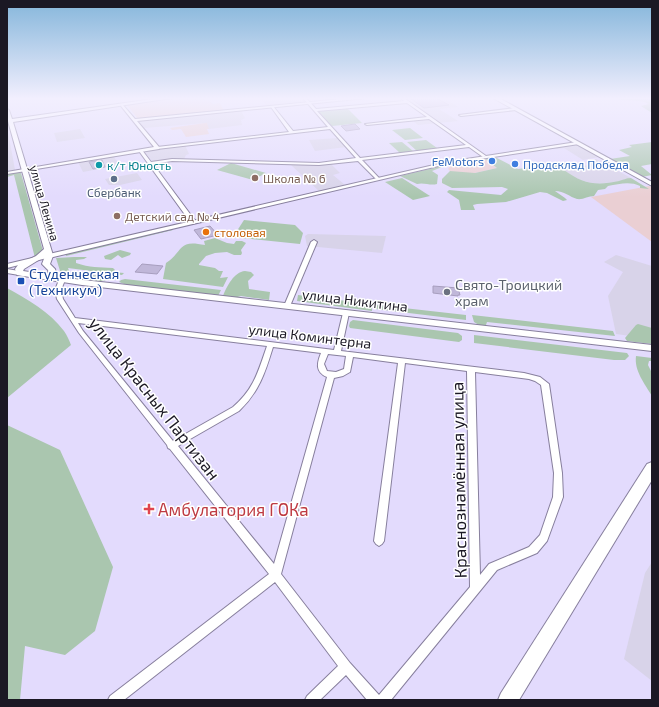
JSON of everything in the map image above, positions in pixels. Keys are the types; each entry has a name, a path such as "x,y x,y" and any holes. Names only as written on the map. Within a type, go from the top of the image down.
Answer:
{"highway":[{"path":"508,700 652,468"}],"main road":[{"name":"улица Ленина","path":"13,131 48,253"},
{"path":"555,131 652,184"},
{"path":"48,253 46,268 41,271 25,274 20,273 19,269 29,262 48,253"},
{"path":"29,262 42,262 46,264 58,279"},
{"name":"улица Никитина","path":"25,274 652,348"}],"street":[{"path":"143,131 157,148"},
{"path":"7,173 157,148 308,131"},
{"path":"335,131 378,179"},
{"path":"448,131 484,156"},
{"path":"48,253 193,222 447,163 484,156 577,143"},
{"path":"151,163 172,160 319,164 469,146"},
{"path":"141,151 193,222"},
{"path":"287,306 314,242"},
{"path":"7,266 39,258"},
{"path":"7,271 25,274"},
{"name":"улица Красных Партизан","path":"58,279 60,299 82,332 171,446 276,575 346,667 375,700"},
{"path":"338,352 346,313"},
{"name":"улица Коминтерна","path":"74,320 510,374 542,380 545,384 548,396 558,473 558,497 556,505 544,538 533,550 493,567 476,589"},
{"path":"171,446 246,402 258,383 271,344"},
{"path":"325,351 320,364 324,372 331,375 339,375 347,370 350,354"},
{"path":"379,541 402,361"},
{"name":"Краснознамённая улица","path":"471,370 476,589"},
{"path":"114,700 276,575 331,375"},
{"path":"383,700 476,589"},
{"path":"311,700 346,667"}],"shaded area":[{"path":"7,131 8,131 15,170 7,171"},
{"path":"81,131 85,138 57,142 54,133"},
{"path":"182,131 208,131 209,134 186,137"},
{"path":"337,138 346,147 315,151 309,140"},
{"path":"576,144 599,157 583,160 564,148 557,149 553,147"},
{"path":"185,145 189,154 186,155 184,159 153,162 144,151"},
{"path":"113,156 120,165 83,172 78,162"},
{"path":"484,158 497,168 475,173 458,173 448,169 453,163"},
{"path":"596,159 631,178 616,182 593,184 573,177 564,170 588,165 590,160"},
{"path":"331,164 340,173 333,175 345,185 319,191 291,165"},
{"path":"137,173 142,180 120,185 109,185 105,179"},
{"path":"649,186 652,187 652,242 591,197"},
{"path":"308,234 386,236 382,253 307,246 305,236"},
{"path":"616,255 652,266 652,339 616,334 608,296 623,272 604,262"},
{"path":"652,562 652,681 624,659 645,573"}],"green space":[{"path":"393,131 414,131 423,138 405,140"},
{"path":"426,140 437,148 417,151 407,142"},
{"path":"402,142 413,151 400,153 389,143"},
{"path":"652,142 652,164 641,166 652,175 642,177 610,159 630,156 619,150 632,147 629,145"},
{"path":"484,158 497,158 518,169 565,162 574,166 574,169 564,170 577,178 590,183 603,183 631,178 649,189 640,188 640,186 636,184 620,184 608,186 605,189 598,190 594,196 579,199 555,191 567,200 563,201 547,193 540,192 506,202 473,205 475,210 461,210 459,200 447,192 449,190 501,195 508,189 502,187 452,188 442,183 442,179 450,171 475,173 497,168"},
{"path":"231,163 266,173 253,180 217,170"},
{"path":"447,165 432,171 438,175 437,184 417,184 400,176"},
{"path":"17,172 21,173 43,251 35,258 14,175 7,177 7,174"},
{"path":"402,178 430,196 413,200 385,182"},
{"path":"244,220 295,225 303,233 300,244 233,237"},
{"path":"172,228 173,230 66,256 65,253"},
{"path":"215,238 227,243 234,244 236,241 242,241 246,243 241,250 241,255 234,255 227,252 215,253 206,256 199,264 223,271 220,278 228,277 223,287 163,279 166,263 172,259 182,247 190,244 205,245 204,241"},
{"path":"120,250 131,253 130,255 122,258 118,255 111,260 105,259 104,256"},
{"path":"87,257 76,260 76,263 81,265 113,268 115,270 113,272 124,273 122,275 68,268 70,273 64,275 61,274 56,258"},
{"path":"245,271 251,272 254,275 248,281 249,289 270,292 269,300 241,296 234,298 223,296 234,277"},
{"path":"75,274 103,276 106,280 98,282 68,278"},
{"path":"125,279 221,290 218,296 127,285 119,282"},
{"path":"7,288 30,301 52,318 65,333 71,345 7,398"},
{"path":"298,295 372,304 372,311 297,301"},
{"path":"377,305 466,315 466,320 376,309"},
{"path":"472,315 613,331 615,336 487,322 486,325 479,325 474,322"},
{"path":"353,320 458,333 462,336 462,340 459,342 350,328 350,322"},
{"path":"638,324 652,328 652,344 627,341 625,338"},
{"path":"474,335 627,353 629,356 625,360 614,360 474,343"},
{"path":"636,356 652,358 652,361 649,361 648,365 652,373 652,396 638,372"},
{"path":"7,425 60,450 113,567 95,631 65,655 25,646 20,700 7,700"}],"building":[{"name":"к/т Юность","path":"102,160 105,167 93,169 89,162"},
{"name":"столовая","path":"210,226 218,235 201,239 194,230"},
{"path":"142,264 163,266 157,274 135,272"},
{"name":"Свято-Троицкий храм","path":"433,286 458,288 460,295 433,293"}],"place":[{"name":"FeMotors","path":"492,161"},
{"name":"Продсклад Победа","path":"515,164"},
{"name":"к/т Юность","path":"99,165"},
{"name":"Школа № 6","path":"255,178"},
{"name":"Сбербанк","path":"114,179"},
{"name":"Детский сад № 4","path":"117,216"},
{"name":"столовая","path":"206,232"},
{"name":"Студенческая (Техникум)","path":"21,281"},
{"name":"Свято-Троицкий храм","path":"447,292"},
{"name":"Амбулатория ГОКа","path":"149,509"}]}
